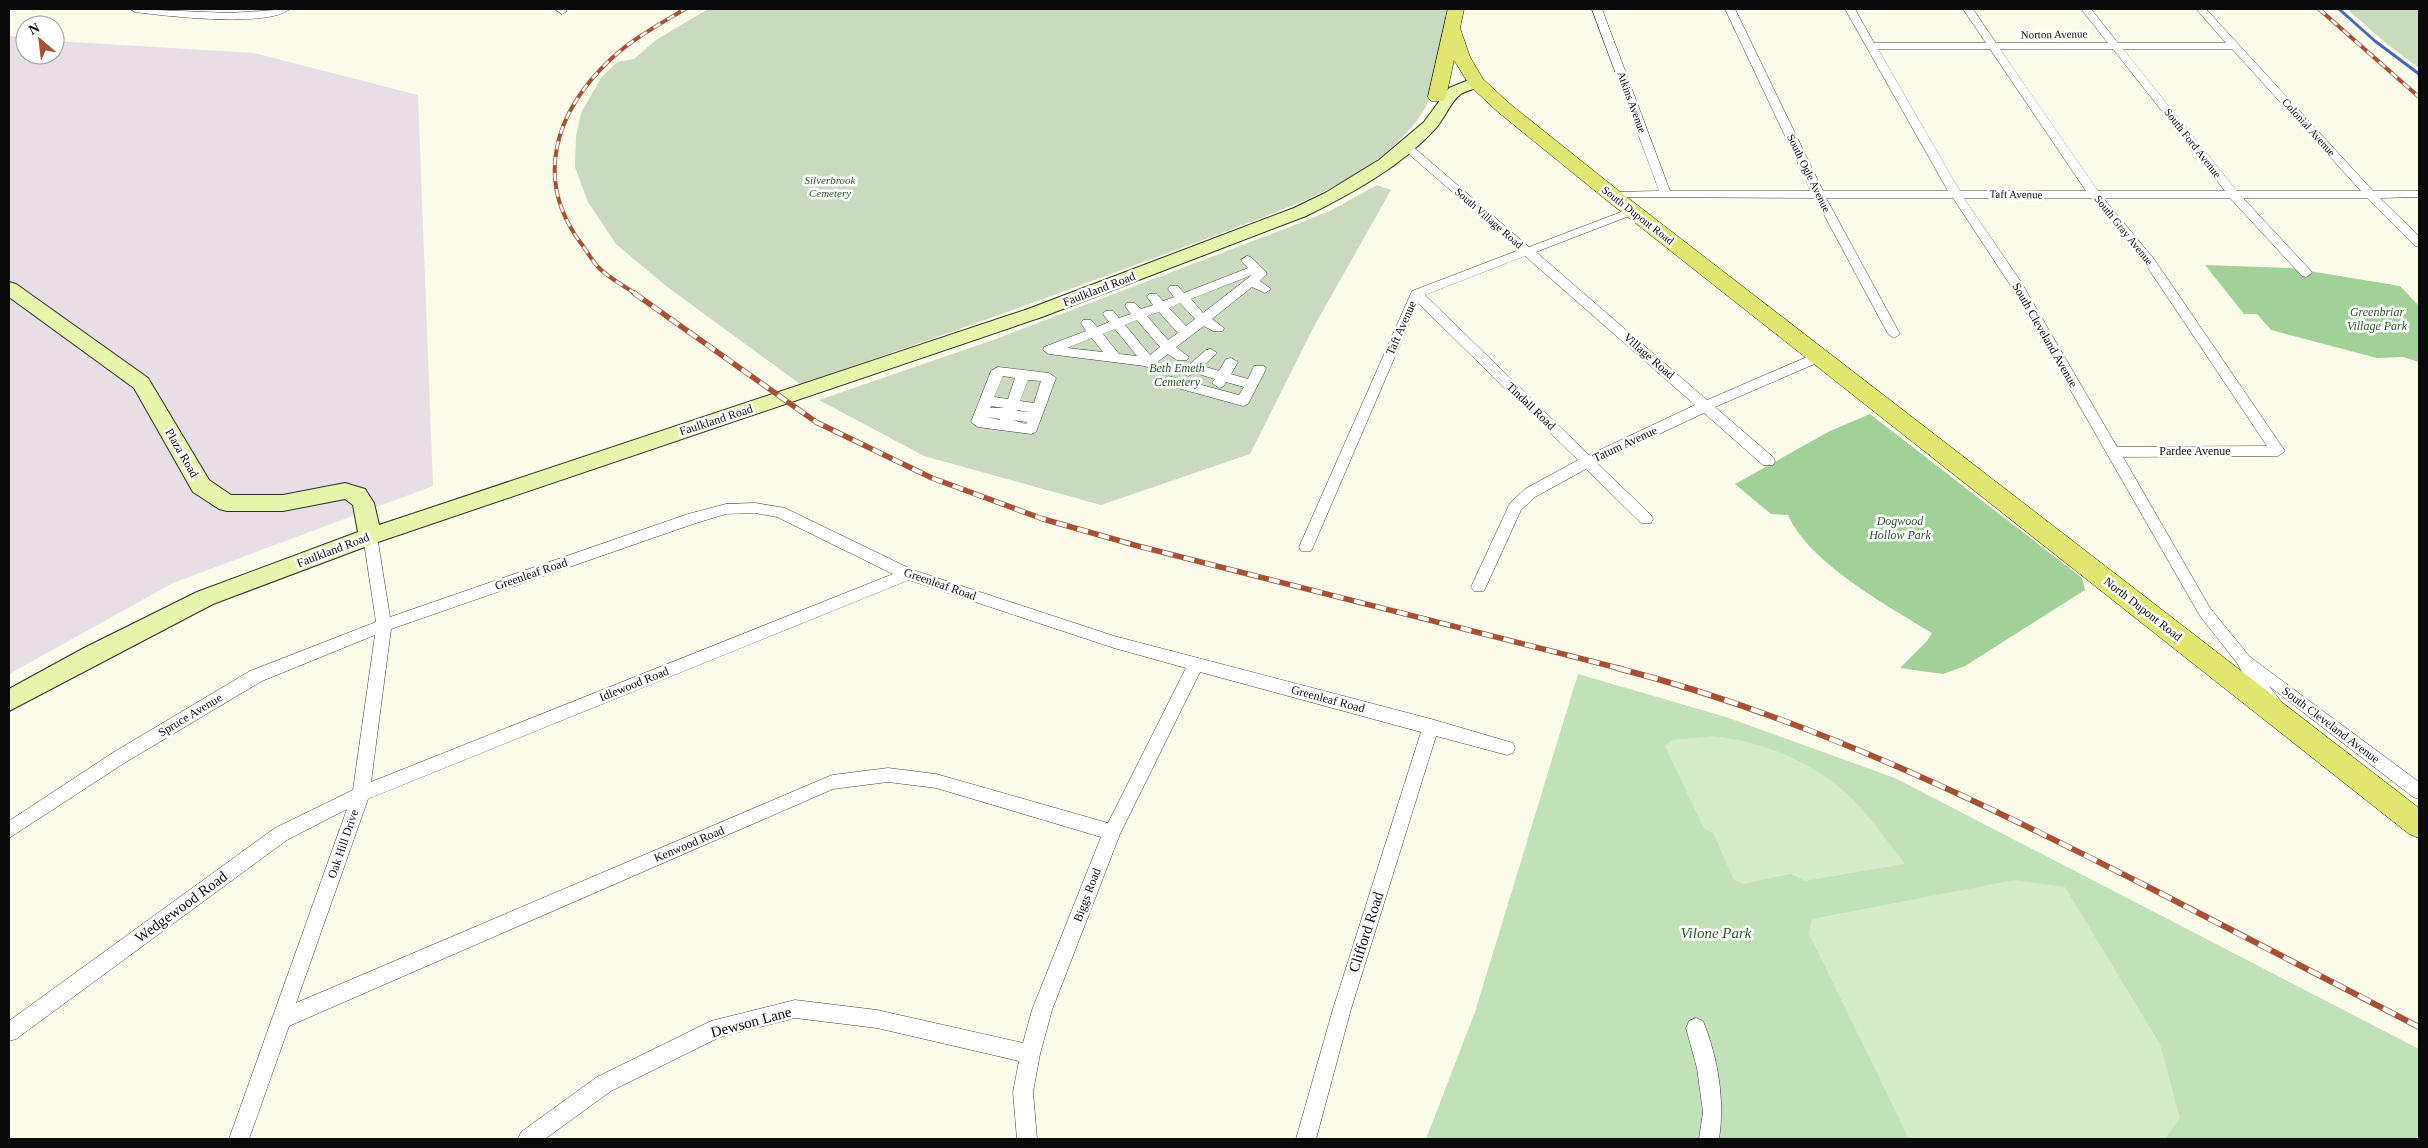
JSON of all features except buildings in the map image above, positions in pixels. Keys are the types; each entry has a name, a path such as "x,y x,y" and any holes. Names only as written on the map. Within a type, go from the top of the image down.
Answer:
{"main road":[{"name":"South Dupont Road","path":"1456,9 1452,28 1461,57 1476,82 1497,103 1612,195 1867,392"},
{"path":"1437,97 1443,76 1450,30 1452,28"},
{"name":"Faulkland Road","path":"1412,140 1440,91 1455,81 1476,82"},
{"name":"Faulkland Road","path":"9,701 100,650 197,602 370,536 1044,310 1315,204 1360,181 1385,164 1430,125 1448,98 1455,92 1476,82"},
{"name":"Plaza Road","path":"9,288 141,383 201,486 227,502 283,503 345,490 357,495 363,503 370,536"},
{"name":"North Dupont Road","path":"1867,392 2419,825"}],"street":[{"path":"135,9 228,15 259,14 285,9"},
{"name":"Atkins Avenue","path":"1597,9 1666,195"},
{"name":"South Ogle Avenue","path":"1730,9 1819,195 1894,334"},
{"name":"South Cleveland Avenue","path":"1850,9 1873,46 1955,193 2015,282 2111,452 2205,612 2243,658 2261,689 2314,742"},
{"name":"South Gray Avenue","path":"1968,9 2095,195 2150,262 2278,451"},
{"name":"South Ford Avenue","path":"2086,9 2234,195 2306,273"},
{"name":"Colonial Avenue","path":"2201,9 2370,194 2419,243"},
{"name":"Norton Avenue","path":"1873,46 1996,48 2236,46"},
{"name":"South Village Road","path":"1412,140 1450,184 1528,252"},
{"name":"Taft Avenue","path":"1612,195 1955,193 2095,195 2419,194"},
{"name":"Taft Avenue","path":"1306,547 1416,294 1633,211"},
{"name":"Village Road","path":"1528,252 1768,461"},
{"path":"1252,264 1261,274 1167,347 1151,365 1115,358 1049,350 1068,336 1199,285 1224,281 1252,264"},
{"path":"1224,281 1236,293"},
{"path":"1251,282 1265,289"},
{"path":"1199,285 1220,306"},
{"path":"1178,293 1203,320 1218,328"},
{"name":"Tindall Road","path":"1416,294 1646,519"},
{"path":"1157,301 1185,333"},
{"path":"1135,310 1167,347 1182,357"},
{"path":"1113,319 1151,365"},
{"path":"1091,327 1115,358"},
{"path":"1068,336 1082,354"},
{"name":"Tatum Avenue","path":"1479,587 1515,507 1521,500 1588,462 1706,406 1821,356"},
{"path":"1017,396 1037,362"},
{"path":"1200,389 1209,372 1227,365"},
{"path":"1213,393 1227,365"},
{"path":"1227,365 1228,397"},
{"path":"1251,384 1227,365 1193,368 1172,382 1243,401 1251,384 1258,369"},
{"path":"1193,368 1223,376"},
{"path":"988,396 998,371 1017,396"},
{"path":"1017,396 1049,378 1040,403"},
{"path":"988,396 1017,396 1040,403"},
{"path":"988,396 1017,396 1040,403"},
{"name":"Pardee Avenue","path":"2111,452 2278,451"},
{"name":"Greenleaf Road","path":"384,625 693,518 726,509 754,508 780,512 908,574 1114,642 1507,748"},
{"name":"Oak Hill Drive","path":"239,1139 361,794 384,625 370,536"},
{"name":"Idlewood Road","path":"361,794 908,574"},
{"name":"Spruce Avenue","path":"9,830 120,757 256,676 384,625"},
{"name":"South Cleveland Avenue","path":"2243,658 2419,792"},
{"name":"Biggs Road","path":"1027,1139 1023,1092 1030,1054 1042,1010 1112,832 1196,665"},
{"name":"Clifford Road","path":"1306,1139 1342,1009 1431,726"},
{"name":"Kenwood Road","path":"282,1019 832,782 888,775 936,781 1112,832"},
{"name":"Wedgewood Road","path":"9,1032 280,834 361,794"},
{"name":"Dewson Lane","path":"528,1139 604,1084 718,1028 795,1009 877,1019 1030,1054"},
{"path":"1696,1028 1707,1068 1713,1112 1709,1139"}],"shaded area":[{"path":"9,36 15,36 15,65 65,65 65,42 254,53 418,95 433,486 173,583 9,674"}],"green space":[{"name":"Silverbrook Cemetery","path":"708,9 1446,9 1437,78 1433,91 1420,116 1404,136 1384,154 1340,183 1266,216 1096,280 800,384 666,286 616,244 588,202 575,167 576,137 581,113 601,78 617,62 634,59 656,40"},
{"path":"2347,9 2419,9 2419,68 2387,44"},
{"name":"Beth Emeth Cemetery","path":"1377,185 1391,190 1312,330 1250,454 1101,505 924,456 819,400 996,339 1287,228 1330,211"},
{"name":"Greenbriar Village Park","path":"2205,265 2291,268 2400,286 2419,306 2419,362 2403,357 2377,358 2271,330 2257,314 2244,314"},
{"name":"Dogwood Hollow Park","path":"1870,414 2082,578 2085,590 1965,666 1943,674 1900,668 1927,641 1932,633 1851,582 1813,550 1798,533 1788,515 1771,514 1735,484 1830,431"},
{"name":"Vilone Park","path":"1578,674 1726,717 1895,778 2419,1049 2419,1139 1426,1139 1475,1012"},
{"path":"1713,736 1734,739 1774,750 1793,758 1829,779 1860,807 1905,864 1805,881 1791,874 1743,884 1734,880 1713,833 1704,829 1665,746 1672,740"},
{"path":"2014,880 2065,887 2160,1044 2180,1118 2165,1139 1909,1139 1809,934 1812,919"}],"waterway":[{"path":"2339,9 2375,41 2419,74"}],"railway":[{"path":"636,294 612,279 599,268 567,221 558,196 555,171 557,147 564,123 576,100 592,79 612,58 629,44 685,9"},
{"path":"2319,9 2419,97"},
{"path":"634,293 816,422 932,478 1043,519 1138,546 1622,669"},
{"path":"1617,668 1688,688 1758,711 1827,737 1895,766 2029,827 2419,1027"}]}
